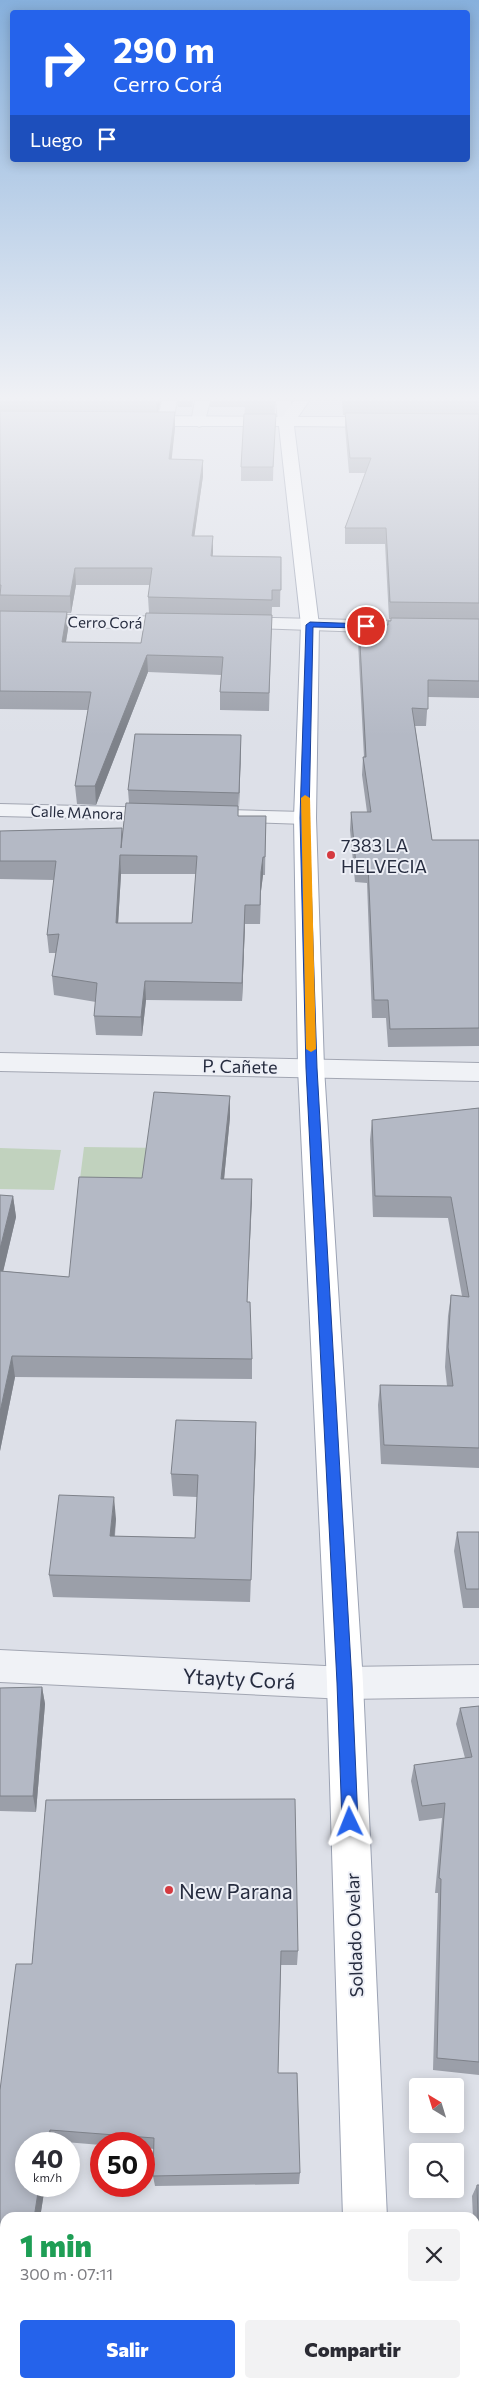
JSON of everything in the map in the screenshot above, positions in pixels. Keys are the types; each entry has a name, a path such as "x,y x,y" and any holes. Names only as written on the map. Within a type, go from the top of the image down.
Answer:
{"main road":[{"name":"Soldado Ovelar","path":"300,512 310,625 305,818 311,1068 345,1683 365,2212"}],"street":[{"name":"Cerro Corá","path":"0,620 200,623"},
{"path":"220,623 409,627"},
{"name":"Calle MAnora","path":"0,810 177,815"},
{"path":"206,816 305,818"},
{"name":"P. Cañete","path":"0,1062 479,1072"},
{"name":"Ytayty Corá","path":"0,1666 345,1683 479,1681"}],"green space":[{"path":"84,1147 167,1148 162,1189 79,1187"},
{"path":"0,1148 61,1150 54,1190 0,1189"}],"building":[{"path":"0,512 195,512 192,536 213,536 211,556 281,557 281,590 272,590 272,600 148,597 152,568 75,568 70,596 0,595"},
{"path":"351,512 479,512 479,603 390,602 386,528 345,528"},
{"path":"0,611 67,612 62,642 141,643 146,613 272,615 269,693 220,692 223,657 147,655 95,786 75,786 91,692 0,691"},
{"path":"391,618 479,619 479,681 428,680 428,709 412,708 432,840 479,840 479,1028 390,1029 388,1000 374,1000 368,865 356,865 351,812 371,812 363,757 366,757 359,625 388,625 388,621 391,621"},
{"path":"135,734 241,735 239,793 128,790"},
{"path":"126,803 238,806 238,816 266,816 265,857 263,857 261,872 260,905 245,905 242,983 145,981 141,1017 94,1016 97,983 52,976 59,934 47,935 56,861 0,861 0,831 122,828 121,848","holes":["120,855 197,856 192,923 116,923"]},
{"path":"154,1092 230,1096 221,1179 252,1179 247,1302 250,1302 252,1359 12,1356 0,1412 0,1271 69,1277 79,1177 142,1178"},
{"path":"479,1108 479,1448 384,1445 380,1385 453,1386 448,1347 451,1295 469,1297 451,1197 375,1196 372,1120"},
{"path":"0,1195 13,1196 0,1249"},
{"path":"176,1420 256,1422 251,1580 49,1575 59,1495 114,1497 110,1536 195,1538 198,1475 171,1474"},
{"path":"457,1532 479,1532 479,1589 466,1589"},
{"path":"42,1687 33,1796 0,1796 0,1688"},
{"path":"479,1706 479,2062 437,2058 441,1879 439,1878 445,1803 422,1806 414,1765 472,1757 460,1708"},
{"path":"295,1799 298,1951 281,1951 278,2073 297,2073 300,2173 155,2176 155,2132 90,2133 50,2130 50,2132 15,2132 15,2197 37,2197 35,2212 0,2212 0,2090 16,1964 32,1964 46,1800"},
{"path":"477,2185 479,2185 479,2212"}],"slow traffic":[{"path":"305,798 311,1049"}],"place":[{"name":"7383 LA HELVECIA","path":"331,855"},
{"name":"New Parana","path":"169,1890"}],"route":[{"path":"350,1822 345,1683 311,1068 305,818 310,625 366,626"}]}
